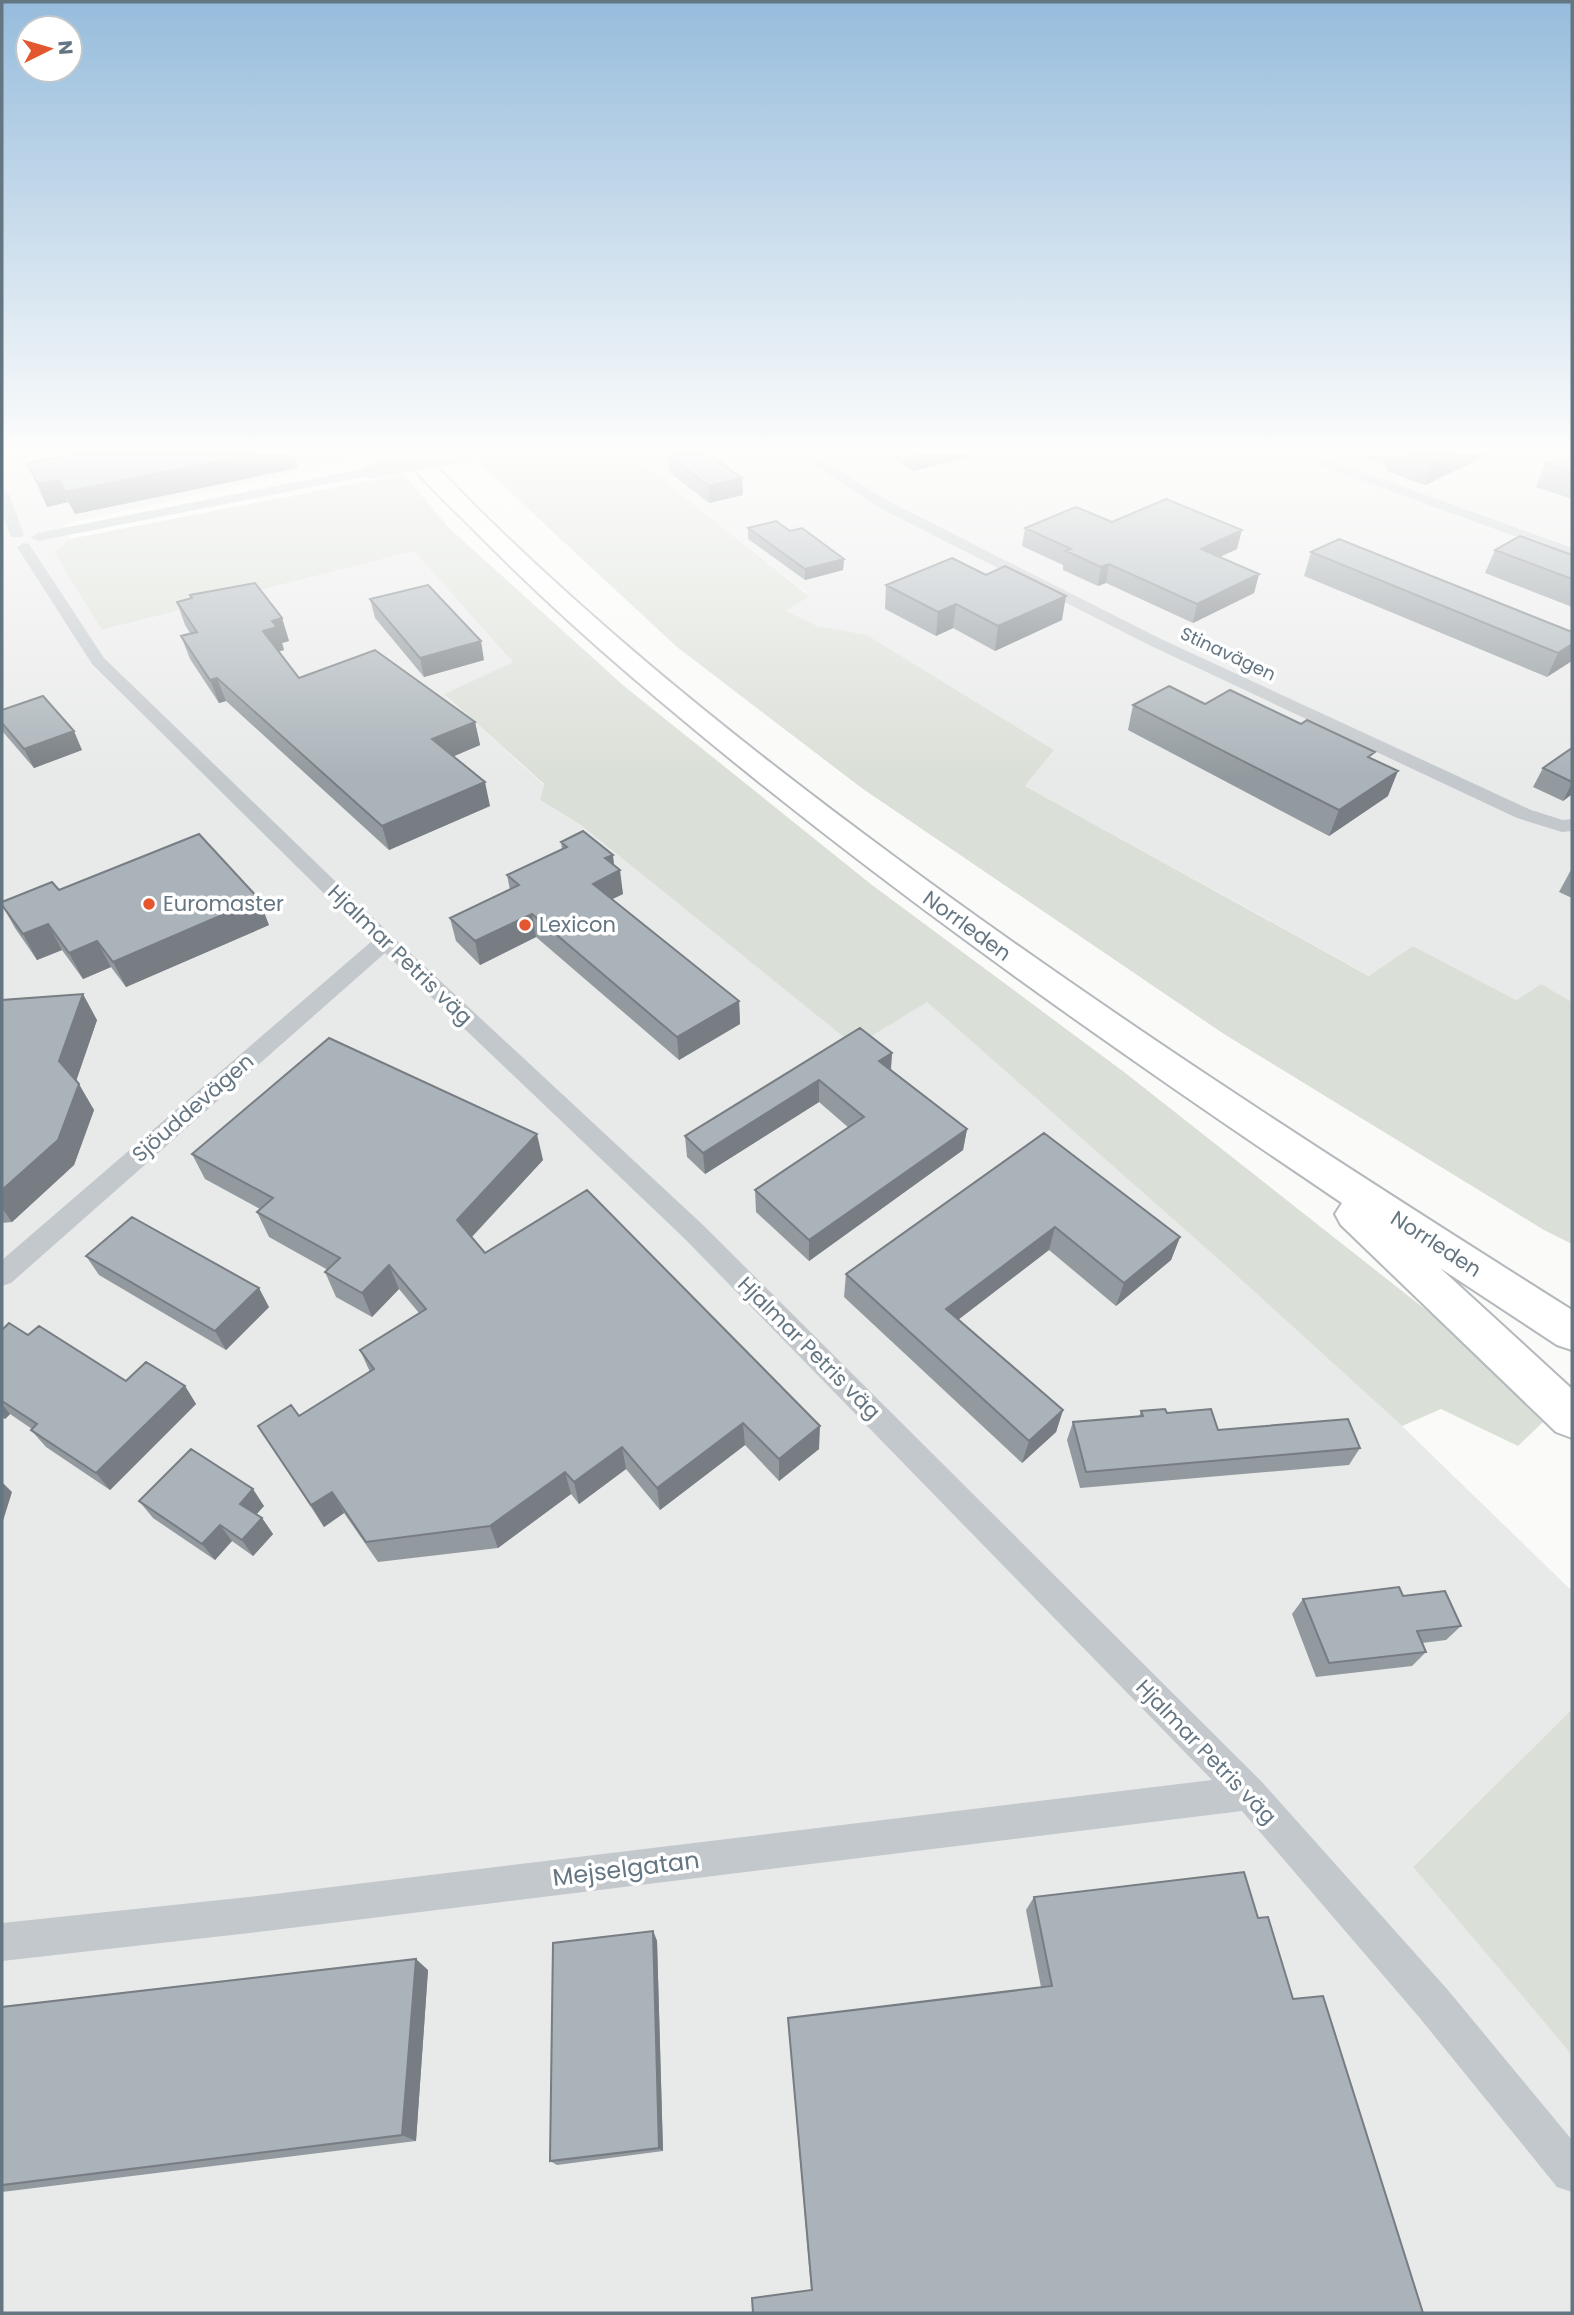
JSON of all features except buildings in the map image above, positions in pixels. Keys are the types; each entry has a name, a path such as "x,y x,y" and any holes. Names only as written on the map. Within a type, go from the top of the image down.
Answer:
{"highway":[{"name":"Norrleden","path":"518,562 691,715 899,876 1038,978 1279,1144 1572,1332"},
{"name":"Norrleden","path":"539,562 590,610 708,709 944,887 1093,992 1296,1128 1572,1303"},
{"path":"1279,1144 1572,1418"}],"street":[{"name":"Hjalmar Petris väg","path":"32,562 98,661 385,942 694,1232 1249,1793 1433,2003 1572,2172"},
{"name":"Stinavägen","path":"999,562 1155,642 1524,814 1562,826 1572,825"},
{"name":"Sjöuddevägen","path":"2,1275 385,942"},
{"name":"Mejselgatan","path":"2,1942 258,1914 1249,1793"}],"shaded area":[{"path":"2,562 61,562 103,630 371,562 424,562 514,662 444,694 544,785 540,800 581,825 927,1002 1225,1265 1402,1426 1572,1591 1572,1709 1413,1867 1572,2055 1572,2313 2,2313"},
{"path":"60,562 370,562 102,630"},
{"path":"424,562 487,562 624,686 872,885 1124,1072 1449,1328 1543,1422 1518,1446 1441,1409 1402,1426 1225,1265 927,1002 855,1046 581,825 540,800 544,784 444,694 513,662"},
{"path":"585,562 766,562 809,596 786,611 817,626 867,635 1054,750 1025,786 1369,976 1413,946 1516,1000 1541,984 1572,1002 1572,1244 1544,1230 1224,1034 863,789 677,647"},
{"path":"767,562 1572,562 1572,1002 1541,984 1516,1000 1413,946 1370,976 1025,786 1054,750 867,635 817,626 785,611 809,595"},
{"path":"1572,1709 1572,2055 1413,1867"}],"place":[{"name":"Euromaster","path":"149,904"},
{"name":"Lexicon","path":"525,925"}]}
